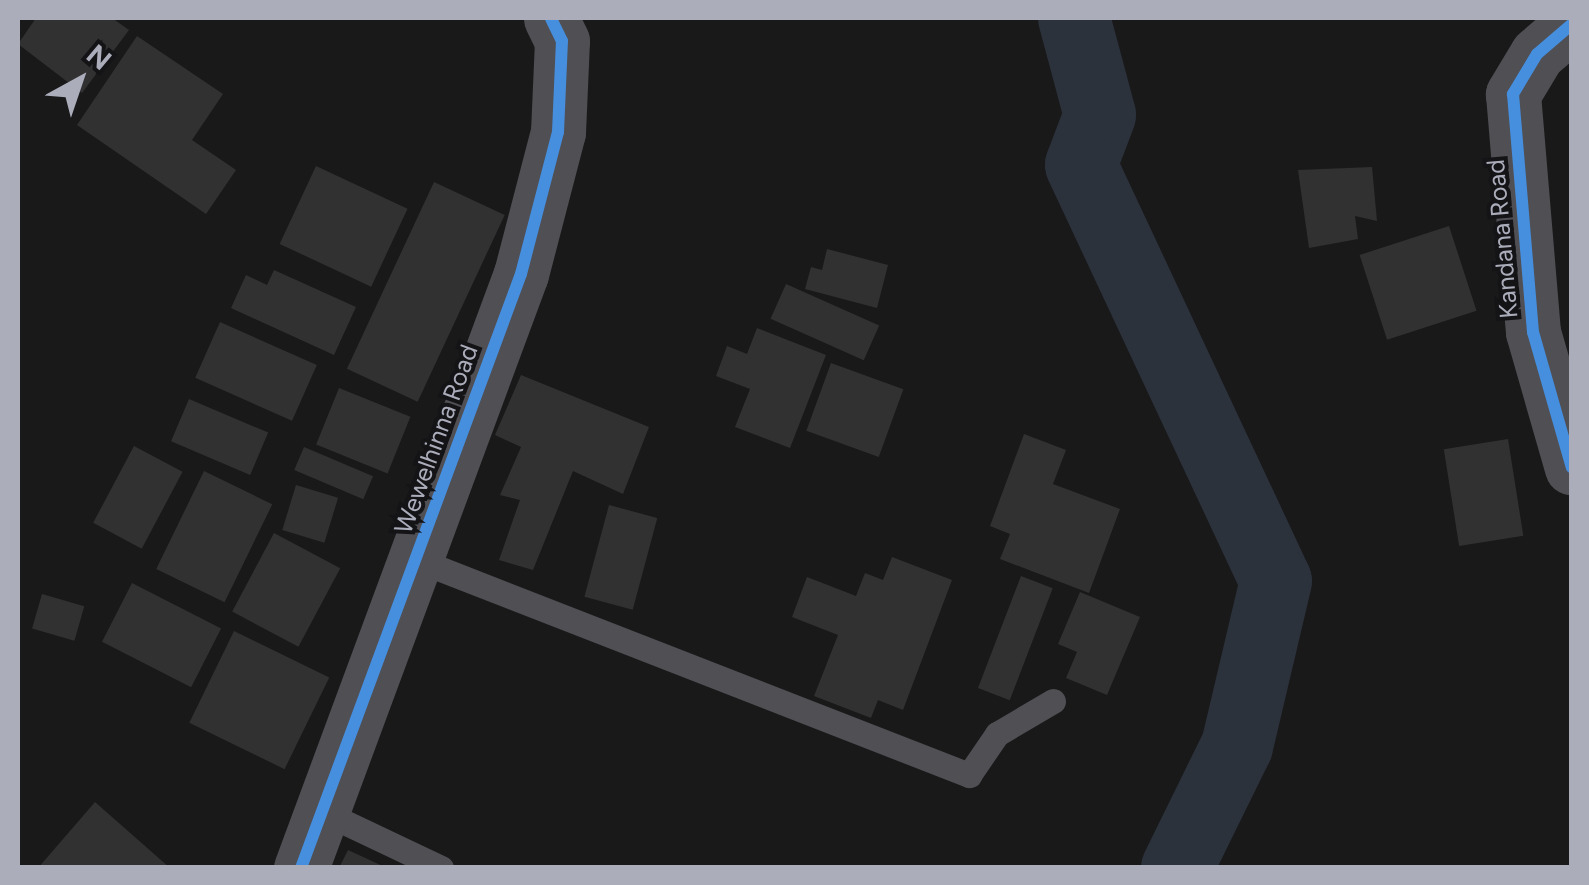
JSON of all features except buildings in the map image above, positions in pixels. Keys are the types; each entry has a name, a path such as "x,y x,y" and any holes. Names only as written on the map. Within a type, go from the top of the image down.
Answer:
{"street":[{"name":"Wewelhinna Road","path":"301,868 521,274 558,132 562,41 551,18"},
{"name":"Kandana Road","path":"1572,24 1537,54 1513,94 1532,332 1572,468"}],"lane":[{"path":"415,559 969,775 997,734 1053,701"},
{"path":"321,811 441,868"}],"waterway":[{"path":"1074,18 1100,115 1081,165 1276,581 1237,746 1177,868"}],"cycle path":[{"path":"301,868 521,274 558,132 562,41 551,18"},
{"path":"1572,24 1537,54 1513,94 1533,332 1572,468"}]}
